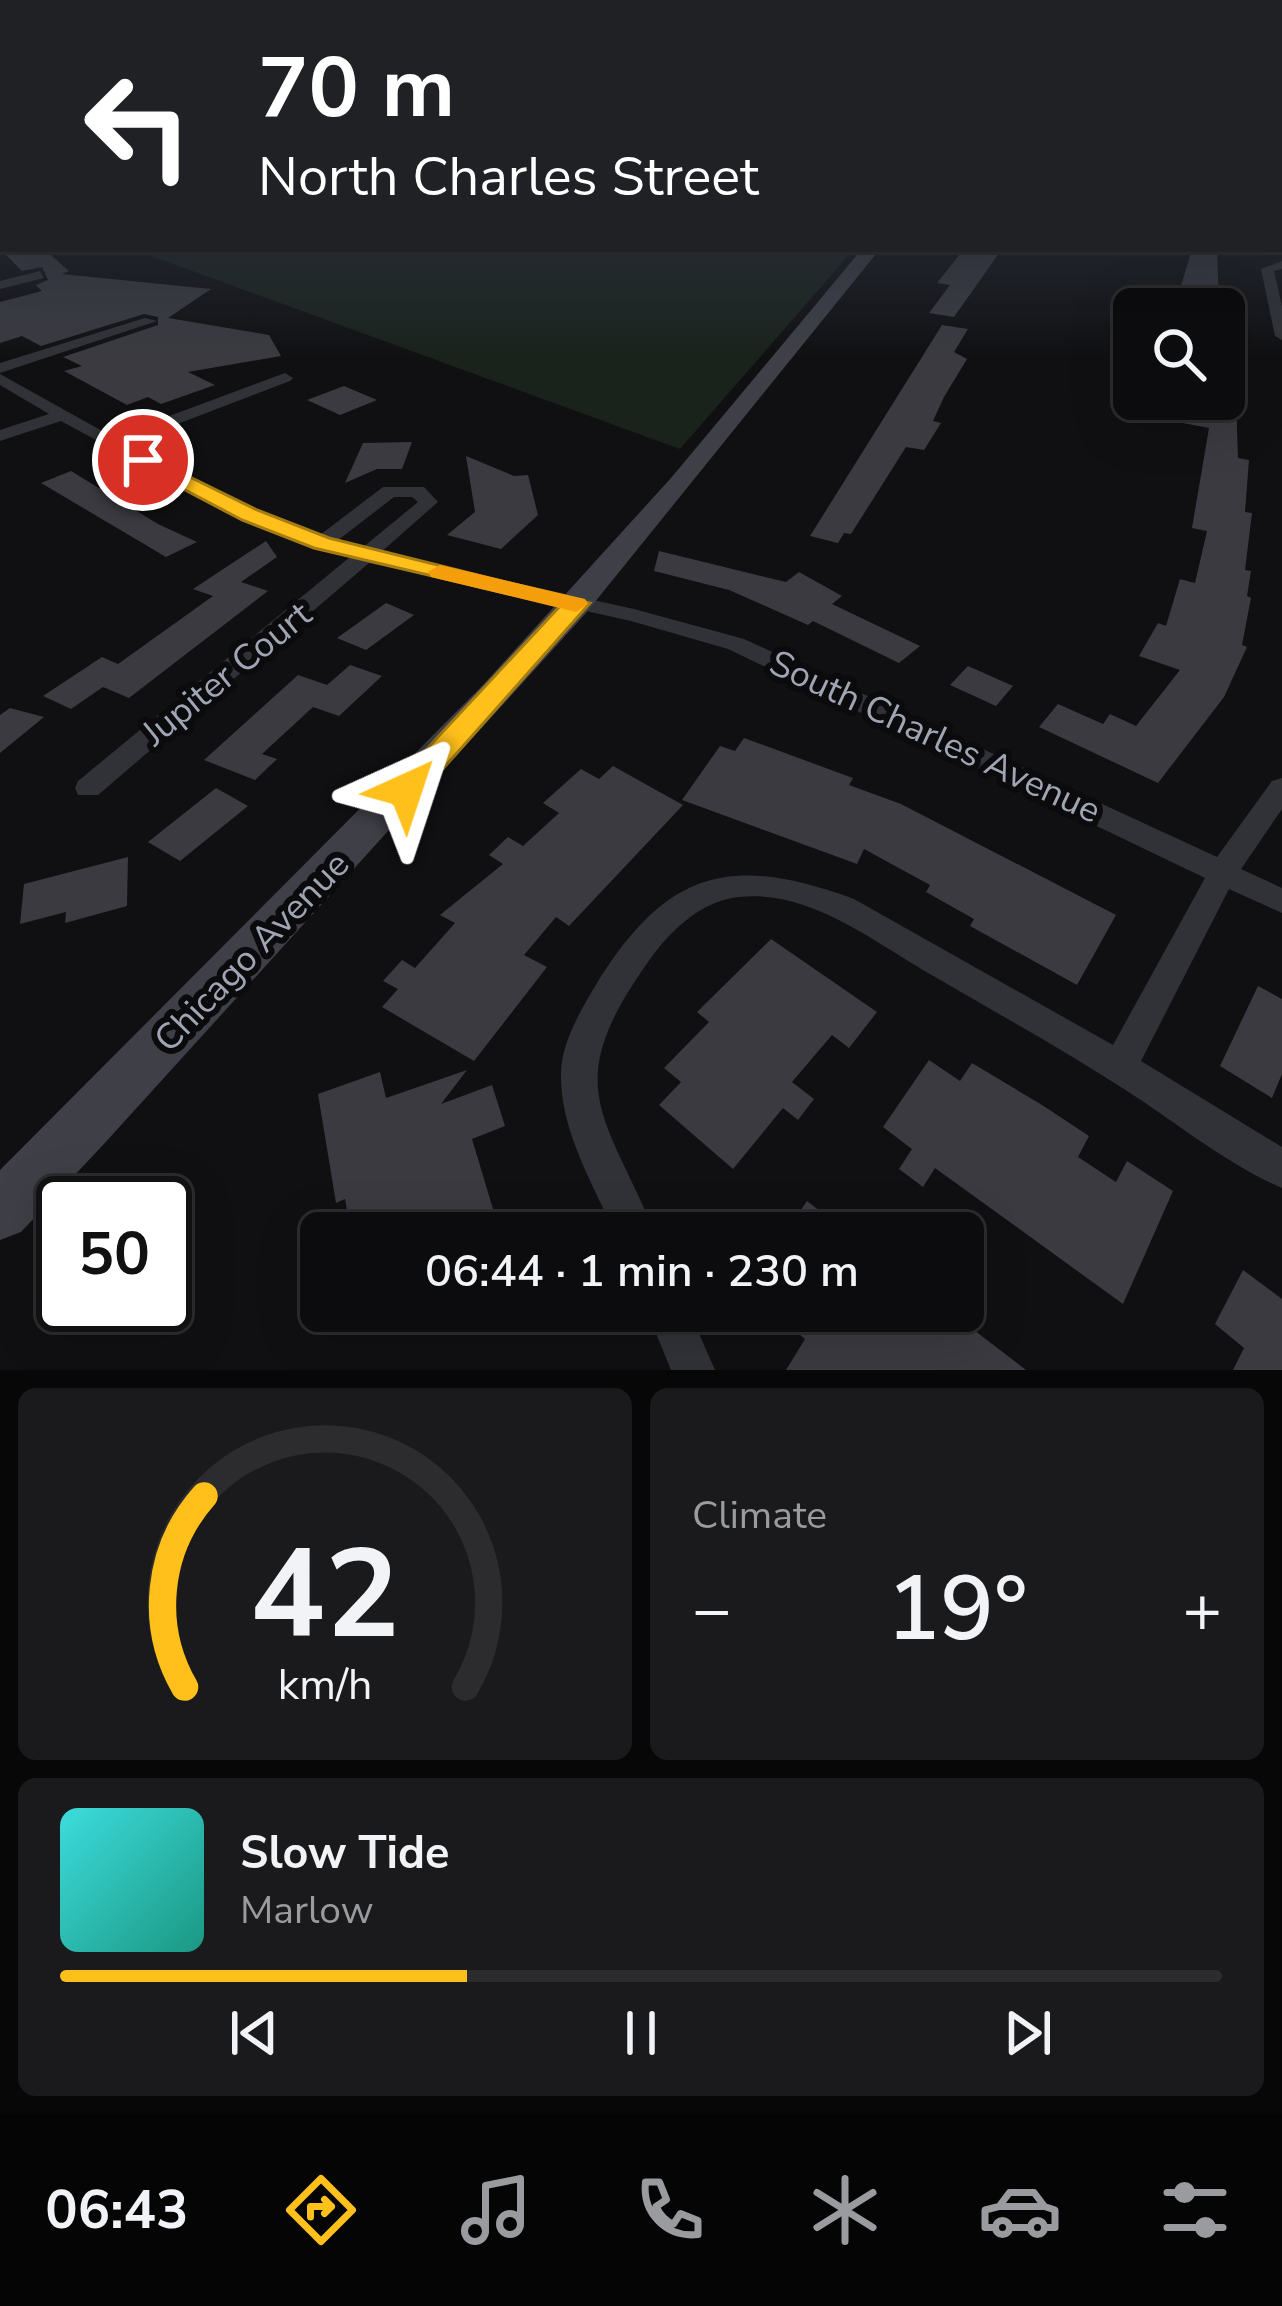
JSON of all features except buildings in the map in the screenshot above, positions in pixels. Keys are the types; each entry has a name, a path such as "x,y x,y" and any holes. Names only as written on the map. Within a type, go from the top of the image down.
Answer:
{"main road":[{"name":"Chicago Avenue","path":"0,1211 281,922 577,603 869,252"}],"street":[{"path":"1282,265 1267,268 1282,336"},
{"path":"0,285 40,275"},
{"path":"0,368 150,321"},
{"path":"112,443 285,378"},
{"name":"South Charles Avenue","path":"0,379 206,494 322,543 695,630 757,652 1282,901"},
{"path":"0,436 64,416"},
{"name":"Jupiter Court","path":"88,788 427,508 426,495 390,491 322,543"},
{"path":"1120,1067 1222,873 1282,788"},
{"path":"626,1212 595,1137 578,1076 599,1008 654,925 685,902 742,883 809,893 1120,1067 1282,1169"},
{"path":"677,1332 693,1370"}],"shaded area":[{"path":"140,252 851,252 680,449"}],"slow traffic":[{"path":"440,572 576,604"}],"route":[{"path":"143,460 249,515 322,543 577,603 406,790"}]}
